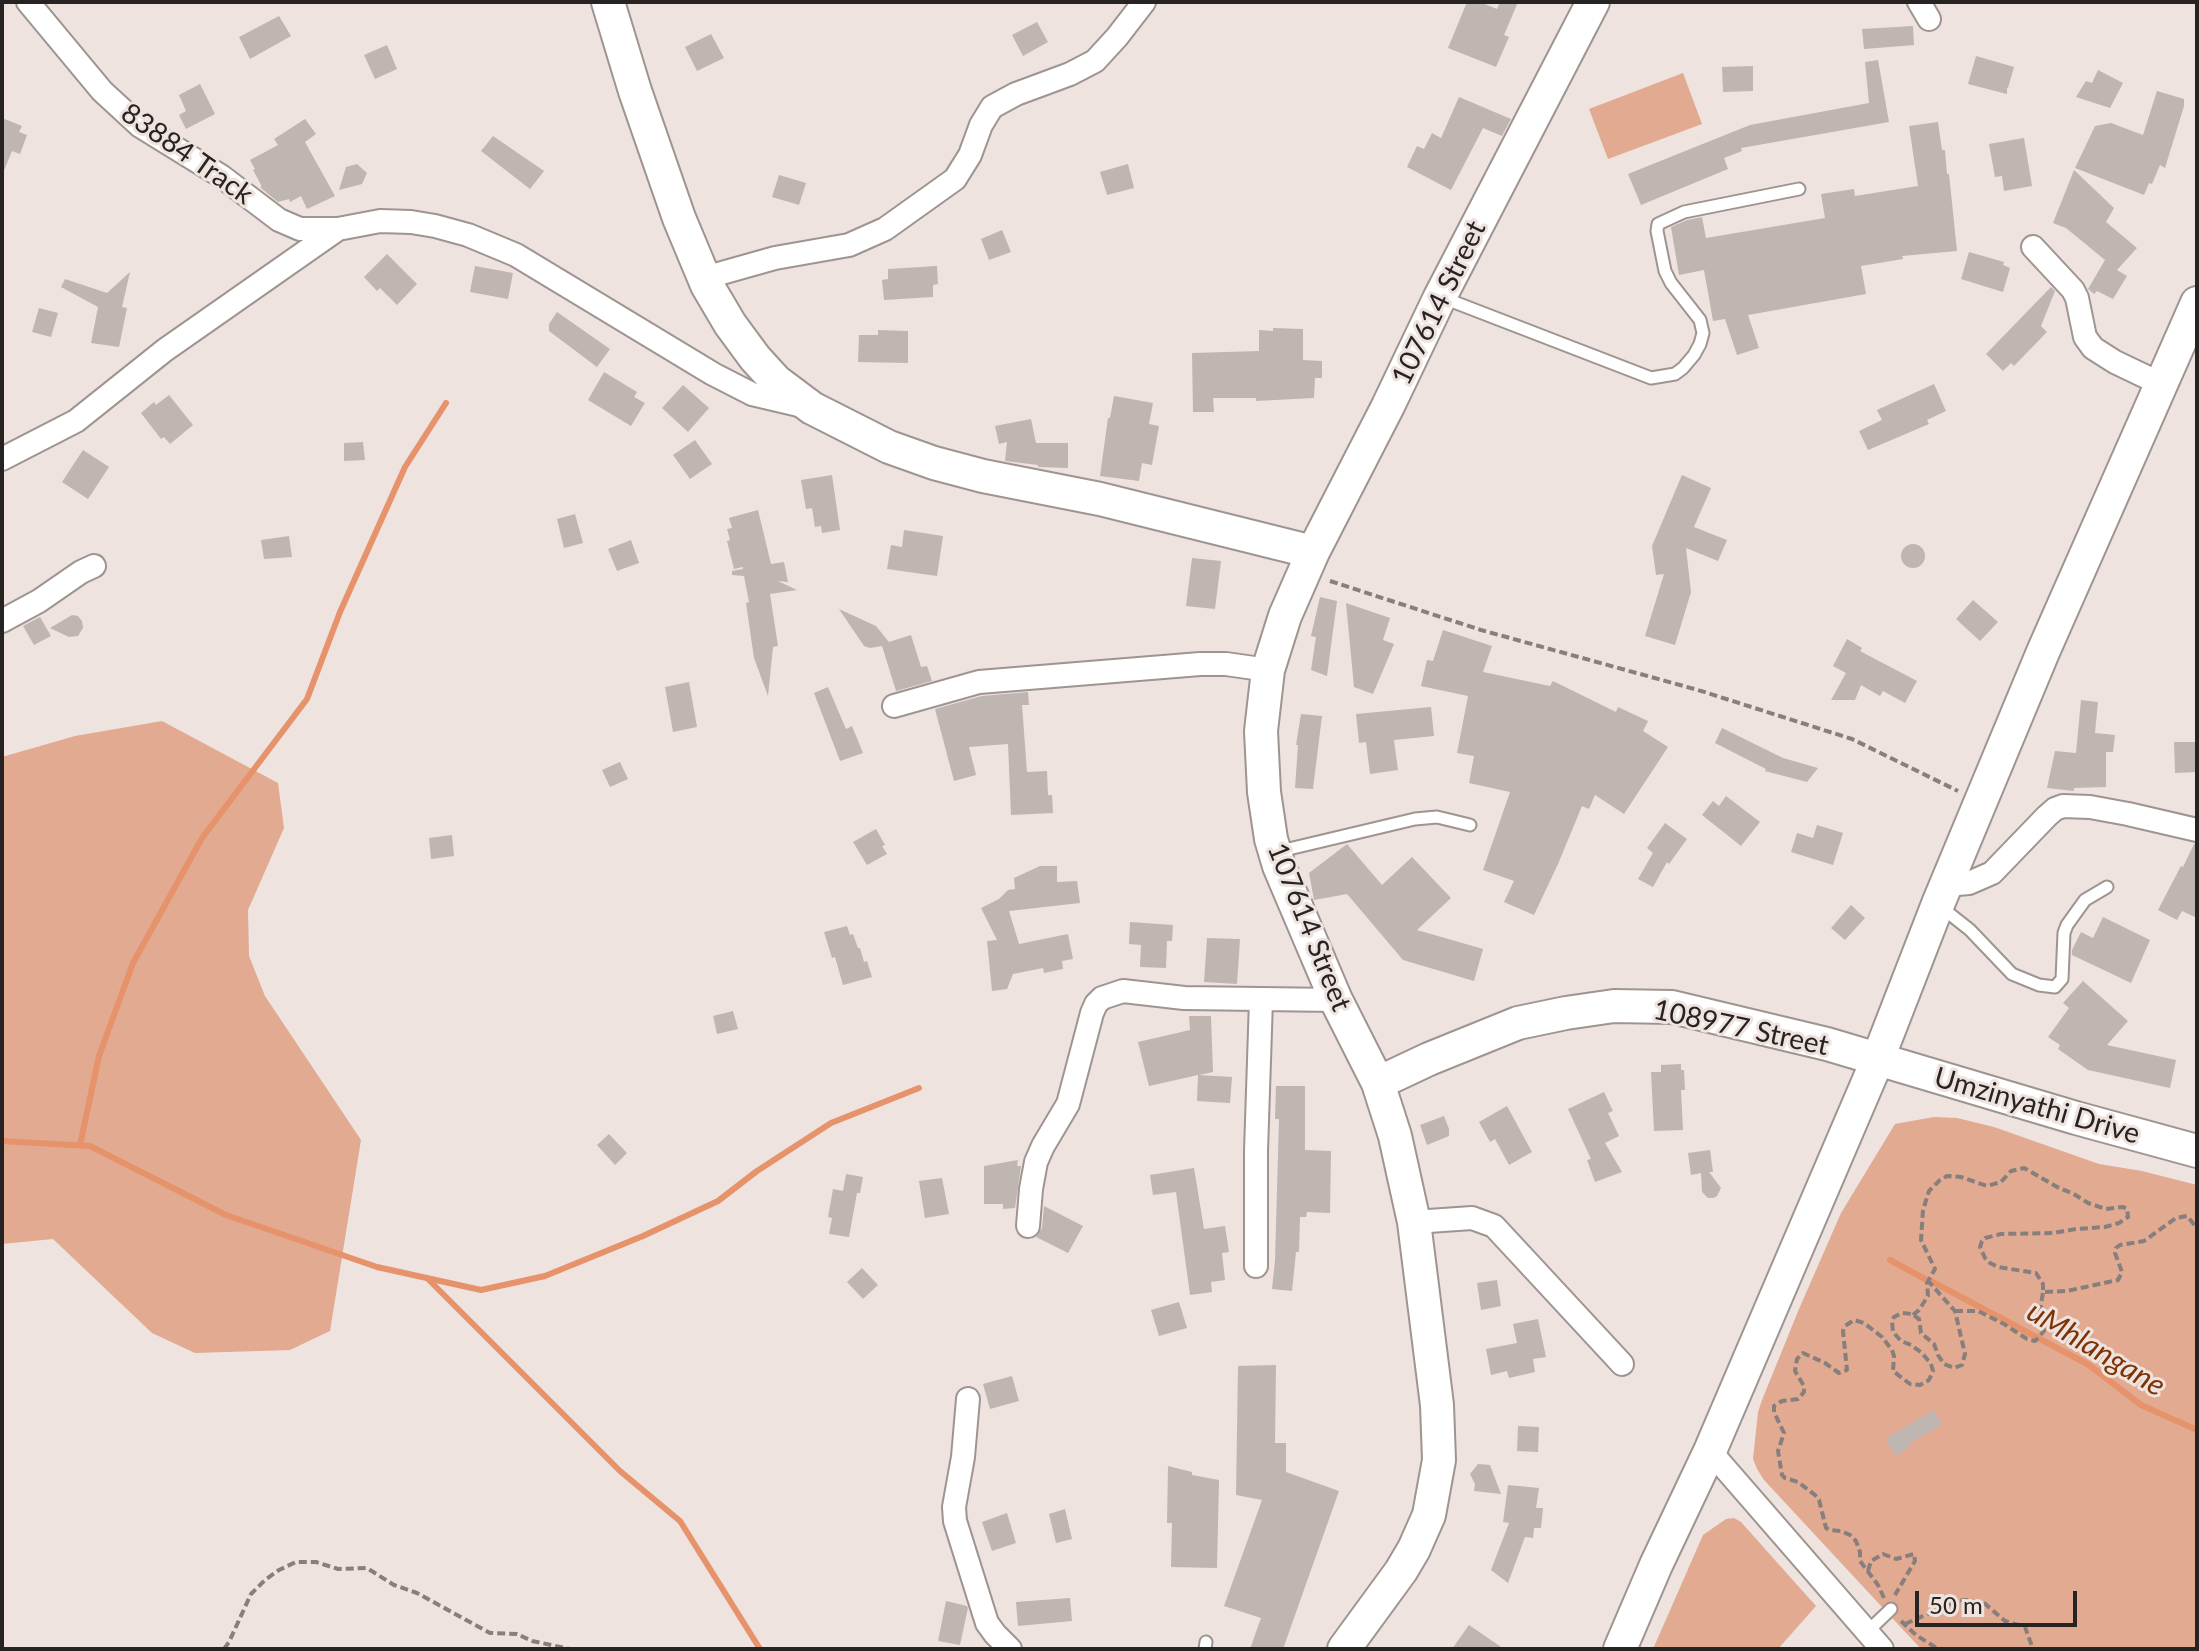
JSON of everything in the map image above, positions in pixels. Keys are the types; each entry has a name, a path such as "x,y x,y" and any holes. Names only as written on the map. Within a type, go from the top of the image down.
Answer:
{"street":[{"name":"83884 Track","path":"28,2 102,91 140,126 221,176 279,220 300,229 338,229"},
{"path":"608,2 669,190 704,278 730,324 776,381 812,408 889,447 934,463 1100,499 1309,563"},
{"path":"704,278 775,258 849,245 885,229 955,179 992,107 1095,61 1144,2"},
{"name":"107614 Street","path":"1344,1649 1385,1595 1414,1549 1429,1515 1439,1460 1437,1405 1414,1222 1395,1136 1378,1083 1336,1000 1275,853 1264,792 1261,731 1268,670 1285,616 1309,563 1440,297 1593,2"},
{"path":"2,459 76,421 165,350 338,229 380,221 435,226 468,235 516,255 699,366 752,394 812,408"},
{"path":"2033,247 2073,290 2085,337 2093,348 2161,384"},
{"path":"1620,1649 1710,1451 1877,1061 2043,652 2197,303"},
{"path":"2,621 94,566"},
{"path":"894,706 979,682 1200,664 1268,670"},
{"path":"1942,895 1992,873 2047,816 2063,806 2090,807 2197,830"},
{"path":"1028,1226 1036,1162 1068,1104 1092,1013 1102,998 1123,991 1184,998 1336,1000"},
{"path":"1256,1266 1261,1000"},
{"name":"108977 Street","path":"1378,1083 1518,1023 1614,1006 1672,1007 1827,1044 1877,1061"},
{"name":"Umzinyathi Drive","path":"1877,1061 2197,1151"},
{"path":"1414,1222 1472,1218 1494,1226 1622,1364"},
{"path":"968,1399 963,1457 954,1507 955,1521 987,1623 1010,1649"},
{"path":"1710,1451 1874,1641"}],"lane":[{"path":"1440,297 1651,378 1675,374 1694,355 1703,333 1700,320 1665,271 1658,224 1684,212 1799,189"},
{"path":"1275,853 1415,819 1437,817 1470,825"},
{"path":"1942,895 2012,974 2039,985 2055,987 2062,979 2067,925 2085,900 2107,887"},
{"path":"1874,1641 1891,1609"}],"path":[{"path":"1309,563 1481,630 1698,690 1852,739 1982,802"},
{"path":"1913,1315 1928,1296 1929,1282 1935,1269 1923,1245 1923,1210 1929,1191 1947,1176 1961,1177 1987,1186 2001,1182 2011,1171 2024,1168 2088,1203 2106,1209 2123,1207 2129,1212 2122,1222 2105,1227 2053,1233 2001,1234 1982,1241 1980,1247 1990,1263 2036,1273 2043,1284 2040,1311 2044,1331 2035,1341 1978,1311 1955,1311"},
{"path":"2043,1292 2067,1291 2118,1280 2122,1272 2115,1253 2120,1245 2144,1241 2176,1218 2187,1216 2197,1228"},
{"path":"1929,1282 1955,1311 1965,1354 1962,1365 1954,1368 1941,1360 1934,1344 1921,1333 1919,1319 1906,1313 1897,1315 1892,1321 1892,1328 1901,1341 1918,1349 1933,1371 1926,1382 1916,1386 1893,1371 1894,1356 1882,1337 1864,1323 1854,1320 1843,1331 1847,1370 1839,1373 1803,1353 1797,1359 1795,1371 1804,1392 1798,1399 1782,1401 1774,1406 1774,1412 1783,1429 1778,1451 1782,1475 1815,1495 1826,1528 1841,1531 1856,1541 1860,1561 1891,1609 1927,1643 1938,1649"},
{"path":"1868,1571 1871,1561 1883,1554 1896,1559 1914,1554 1915,1561 1898,1588 1891,1609"},
{"path":"224,1649 251,1594 265,1580 296,1562 316,1562 338,1569 367,1568 394,1585 417,1593 490,1633 517,1634 532,1641 570,1649"},
{"path":"1905,1624 1957,1601 1983,1602 2005,1621 2025,1627 2033,1649"}],"shaded area":[{"path":"1683,73 1702,124 1608,159 1589,109"},
{"path":"162,721 278,783 284,828 248,910 249,956 265,996 361,1140 330,1331 290,1350 195,1353 152,1333 53,1239 2,1244 2,757 75,736"},
{"path":"1934,1117 1957,1118 1994,1127 2099,1164 2197,1185 2197,1649 1921,1649 1757,1469 1753,1459 1758,1412 1841,1213 1895,1124"},
{"path":"1734,1518 1816,1606 1778,1649 1653,1649 1703,1535 1726,1519"}],"building":[{"path":"1467,2 1480,2 1497,9 1500,2 1518,2 1504,35 1509,37 1496,67 1448,48"},
{"path":"279,16 291,36 250,59 239,37"},
{"path":"1037,22 1048,42 1023,56 1012,35"},
{"path":"1913,26 1914,45 1864,49 1862,29"},
{"path":"711,34 724,58 697,71 685,47"},
{"path":"387,45 397,69 375,79 364,55"},
{"path":"1976,56 2014,67 2007,94 1968,84"},
{"path":"1878,60 1889,122 1741,148 1742,151 1724,158 1728,169 1641,205 1628,174 1750,125 1869,103 1865,62"},
{"path":"1753,66 1753,91 1723,92 1722,67"},
{"path":"2098,70 2123,83 2110,108 2076,97 2086,81 2092,83"},
{"path":"200,84 215,114 186,129 179,115 186,111 179,95"},
{"path":"2157,91 2184,99 2184,106 2165,168 2160,165 2144,195 2075,168 2095,126 2111,123 2143,135"},
{"path":"1459,97 1511,119 1502,136 1483,128 1451,190 1407,167 1417,146 1424,149 1432,133 1441,138"},
{"path":"2,118 22,126 19,132 27,135 20,154 12,151 3,173"},
{"path":"305,119 316,134 305,142 335,196 307,209 301,196 290,202 289,199 278,202 261,188 250,160 278,145 274,139"},
{"path":"1938,122 1949,174 1957,251 1902,256 1903,259 1861,266 1866,294 1748,315 1759,348 1737,355 1725,319 1713,321 1704,270 1679,275 1671,227 1702,217 1706,238 1825,218 1821,194 1854,189 1855,196 1918,186 1909,126"},
{"path":"493,136 544,171 530,189 481,151"},
{"path":"2024,138 2032,186 2004,191 2002,176 1995,177 1989,144"},
{"path":"357,164 367,173 362,184 339,190 346,167"},
{"path":"1128,164 1134,188 1107,195 1100,172"},
{"path":"2074,170 2114,208 2106,222 2137,248 2117,270 2127,276 2113,299 2097,291 2094,294 2088,289 2105,260 2066,228 2053,223"},
{"path":"779,175 806,183 799,205 772,197"},
{"path":"1002,230 1011,252 989,260 981,239"},
{"path":"1969,252 2004,262 2003,265 2010,268 2003,292 1961,279"},
{"path":"387,254 417,284 397,305 364,277"},
{"path":"475,266 513,273 508,299 470,292"},
{"path":"937,266 938,284 933,285 933,297 884,300 882,280 888,279 888,269"},
{"path":"130,272 122,307 127,308 119,347 91,343 98,307 61,287 65,279 107,293"},
{"path":"2051,287 2055,291 2041,326 2047,332 2014,366 2011,363 2003,371 1986,354"},
{"path":"39,308 58,313 51,337 32,332"},
{"path":"557,312 610,349 597,367 549,331 549,324"},
{"path":"1273,328 1303,329 1303,360 1322,361 1322,378 1315,378 1314,398 1256,401 1256,398 1213,398 1214,412 1193,412 1192,353 1259,351 1259,330 1273,331"},
{"path":"878,330 908,331 908,363 858,362 859,335 878,335"},
{"path":"604,372 637,392 634,397 645,403 631,426 588,400"},
{"path":"1934,384 1946,411 1927,420 1929,424 1868,450 1859,431 1882,420 1877,410"},
{"path":"683,385 709,408 688,432 662,408"},
{"path":"169,395 193,425 170,444 164,437 161,439 141,413"},
{"path":"1114,396 1153,403 1149,424 1159,426 1152,465 1142,463 1139,481 1100,476"},
{"path":"1031,419 1036,443 1068,443 1068,468 1005,461 1007,442 999,444 995,426"},
{"path":"695,440 712,464 690,479 673,455"},
{"path":"363,442 365,460 344,461 344,443"},
{"path":"83,450 109,467 88,499 62,482"},
{"path":"832,475 840,530 822,533 821,526 815,527 812,508 806,509 801,480"},
{"path":"1682,475 1711,488 1694,527 1727,540 1718,561 1686,548 1691,592 1675,645 1645,636 1664,574 1656,575 1652,546"},
{"path":"758,510 771,564 784,562 788,582 778,581 797,590 770,594 778,646 773,647 768,696 754,658 744,576 732,575 732,571 743,567 734,569 727,541 730,540 727,529 732,528 729,518"},
{"path":"575,514 583,543 564,548 557,519"},
{"path":"904,530 943,536 937,576 887,569 891,545 902,547"},
{"path":"289,536 292,557 264,559 261,540"},
{"path":"631,540 639,563 617,571 608,549"},
{"path":"1913,544 1922,547 1925,556 1922,565 1913,568 1904,565 1901,556 1904,547"},
{"path":"1192,558 1221,561 1215,609 1186,606"},
{"path":"1320,597 1337,601 1327,676 1311,670 1316,637 1311,636"},
{"path":"1973,600 1998,622 1980,641 1956,619"},
{"path":"1346,603 1390,618 1383,640 1394,644 1373,694 1354,687"},
{"path":"839,609 876,626 889,642 911,635 921,667 927,666 932,681 896,691 882,646 864,646"},
{"path":"72,615 82,621 83,628 78,636 69,637 50,628"},
{"path":"40,617 51,636 34,645 23,626"},
{"path":"1443,630 1492,646 1483,672 1550,686 1553,681 1616,712 1618,707 1648,721 1643,731 1668,747 1624,814 1595,795 1589,809 1582,806 1534,915 1504,902 1514,881 1483,870 1510,792 1469,783 1474,756 1457,753 1468,696 1421,686 1427,660 1433,661"},
{"path":"1847,639 1862,648 1860,651 1917,681 1905,703 1883,691 1880,696 1861,685 1855,700 1831,700 1846,673 1833,666"},
{"path":"689,682 697,727 673,732 665,687"},
{"path":"828,687 846,729 852,726 863,753 840,761 814,693"},
{"path":"1028,692 1029,705 1022,705 1027,772 1047,771 1048,795 1052,795 1053,813 1011,815 1008,744 969,747 976,775 954,781 935,709 982,696"},
{"path":"2081,700 2098,702 2095,733 2115,735 2113,752 2106,752 2106,787 2074,788 2074,791 2047,788 2055,751 2076,753"},
{"path":"1431,707 1434,736 1394,740 1398,770 1370,774 1366,742 1359,743 1356,714"},
{"path":"1301,714 1322,716 1313,789 1295,788 1296,745"},
{"path":"1722,728 1783,758 1818,768 1807,782 1765,771 1715,743"},
{"path":"2174,742 2197,742 2197,772 2175,773"},
{"path":"620,762 628,779 610,787 602,770"},
{"path":"1726,796 1760,822 1741,846 1702,815 1713,801 1719,806"},
{"path":"1665,823 1687,839 1669,864 1667,862 1653,887 1638,879 1653,853 1647,848"},
{"path":"1817,825 1843,833 1833,865 1791,852 1797,833 1813,838"},
{"path":"876,829 887,854 867,865 853,842"},
{"path":"452,835 454,856 431,859 429,838"},
{"path":"1347,844 1382,885 1412,857 1451,898 1417,930 1483,949 1474,981 1403,960 1347,894 1314,900 1309,873"},
{"path":"2194,844 2197,844 2197,918 2182,911 2177,920 2158,910"},
{"path":"1040,866 1057,866 1057,882 1077,881 1080,903 1009,911 1019,944 1068,934 1073,959 1062,961 1063,969 1044,973 1043,968 1013,974 1007,989 992,991 987,941 997,940 981,908 999,899 1008,890 1015,889 1014,878"},
{"path":"1851,905 1865,918 1845,940 1831,928"},
{"path":"2103,917 2150,940 2131,983 2072,955 2081,932 2093,938"},
{"path":"1130,922 1173,925 1172,941 1167,941 1166,968 1140,967 1141,945 1129,944"},
{"path":"847,926 864,962 867,961 872,977 843,985 824,932"},
{"path":"1207,938 1240,939 1237,984 1204,982"},
{"path":"2083,981 2128,1021 2107,1045 2176,1060 2170,1088 2088,1070 2058,1049 2060,1045 2048,1037 2069,1008 2063,1003"},
{"path":"733,1011 738,1029 717,1034 713,1016"},
{"path":"1189,1016 1211,1016 1213,1072 1199,1075 1232,1077 1230,1103 1197,1101 1198,1075 1149,1086 1138,1042 1190,1030"},
{"path":"1681,1064 1685,1090 1681,1090 1683,1130 1654,1131 1651,1072 1661,1072 1661,1065"},
{"path":"1276,1086 1305,1086 1305,1150 1331,1151 1330,1213 1307,1212 1306,1217 1300,1217 1299,1252 1296,1252 1292,1291 1272,1289 1279,1119 1275,1119"},
{"path":"1604,1092 1613,1111 1608,1113 1619,1136 1605,1143 1622,1172 1595,1182 1587,1160 1591,1159 1568,1109"},
{"path":"1507,1106 1532,1152 1509,1165 1495,1139 1490,1142 1479,1122"},
{"path":"1444,1116 1449,1136 1427,1145 1420,1125"},
{"path":"609,1134 627,1153 615,1165 597,1145"},
{"path":"1710,1150 1713,1172 1709,1172 1721,1188 1713,1198 1702,1192 1701,1173 1691,1175 1688,1153"},
{"path":"1018,1160 1017,1166 1021,1166 1015,1208 1003,1209 1003,1204 984,1204 984,1166"},
{"path":"1194,1168 1204,1229 1225,1226 1229,1252 1222,1253 1225,1280 1211,1282 1212,1292 1190,1295 1176,1192 1153,1195 1150,1175"},
{"path":"846,1174 863,1177 849,1237 829,1234 832,1218 828,1217 833,1189 843,1191"},
{"path":"942,1178 949,1214 925,1218 919,1181"},
{"path":"1044,1206 1083,1226 1068,1253 1036,1237 1042,1228"},
{"path":"862,1268 878,1285 863,1299 847,1282"},
{"path":"1497,1280 1501,1306 1481,1310 1477,1283"},
{"path":"1179,1302 1187,1328 1159,1336 1151,1310"},
{"path":"1538,1319 1546,1357 1533,1359 1535,1372 1509,1378 1507,1371 1491,1375 1486,1349 1517,1343 1513,1324"},
{"path":"1276,1365 1275,1443 1286,1443 1286,1472 1339,1491 1283,1649 1250,1649 1261,1618 1224,1606 1262,1500 1236,1495 1238,1366"},
{"path":"1012,1376 1019,1401 990,1409 983,1384"},
{"path":"1933,1410 1942,1424 1909,1444 1896,1456 1885,1439"},
{"path":"1518,1426 1539,1427 1538,1452 1517,1451"},
{"path":"1478,1464 1490,1465 1501,1494 1474,1491 1475,1484 1470,1474"},
{"path":"1168,1466 1219,1480 1217,1568 1171,1567 1172,1523 1167,1523"},
{"path":"1508,1485 1539,1488 1536,1508 1543,1508 1541,1528 1534,1528 1533,1538 1525,1537 1508,1583 1491,1570 1509,1523 1503,1522"},
{"path":"1065,1509 1072,1539 1056,1543 1049,1514"},
{"path":"1007,1513 1016,1543 992,1551 982,1522"},
{"path":"1070,1598 1072,1621 1018,1626 1016,1602"},
{"path":"946,1601 968,1608 960,1645 938,1641"},
{"path":"1469,1625 1504,1649 1452,1649"}],"waterway":[{"path":"80,1145 99,1056 133,963 202,838 307,699 340,612 405,467 446,403"},
{"path":"2,1141 90,1146 226,1215 377,1267 481,1290 545,1276 643,1236 718,1201 757,1171 831,1123 919,1088"},
{"name":"uMhlangane","path":"1890,1260 1925,1279"},
{"path":"428,1279 620,1471 680,1521 760,1649"},
{"name":"uMhlangane","path":"1931,1281 2089,1365 2141,1405 2197,1430"}]}
